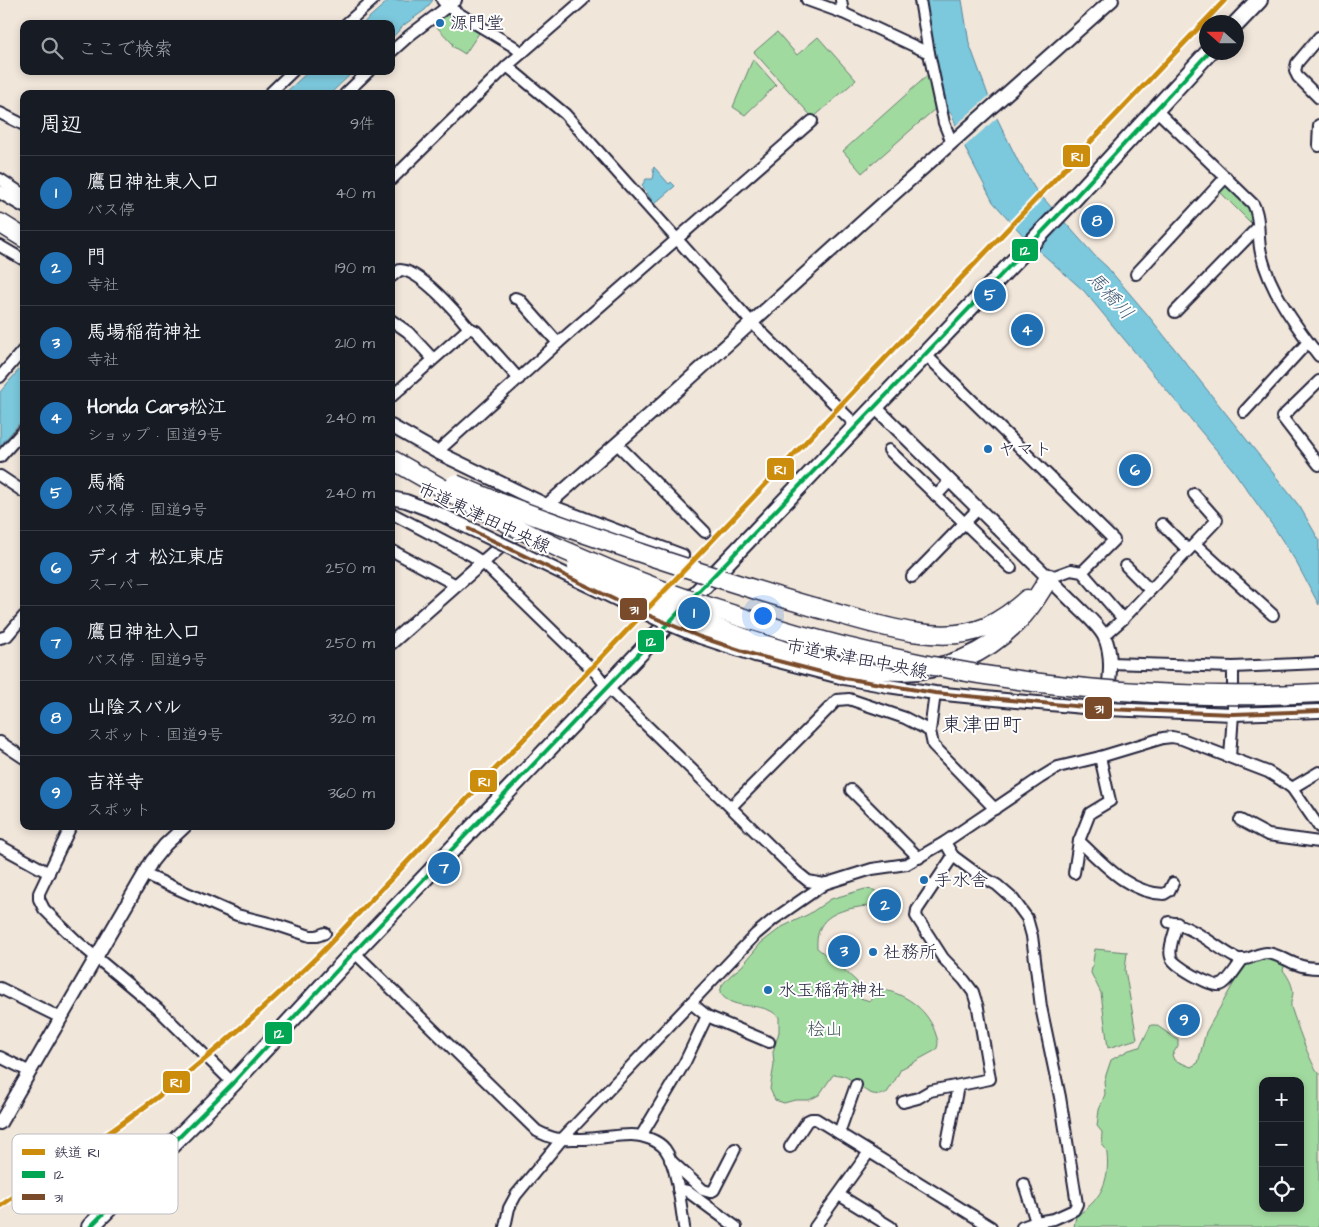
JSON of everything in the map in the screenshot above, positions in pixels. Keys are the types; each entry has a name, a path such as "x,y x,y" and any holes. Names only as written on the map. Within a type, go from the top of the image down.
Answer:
{"highway":[{"path":"1244,16 1259,0"},
{"path":"178,1138 233,1083 354,952 1066,207 1202,60"},
{"path":"0,223 20,236"},
{"path":"395,457 470,490 579,532 730,582 817,608 899,629 922,633 955,634 984,628 998,621 1025,601 1049,578"},
{"path":"395,461 498,519 560,548 705,606 820,641 940,668 1021,680 1145,693 1211,695 1319,693"},
{"path":"560,548 572,565 704,624 832,663 889,672 908,672 947,666 975,655 1003,635 1026,612 1049,578"},
{"path":"90,1227 103,1214"}],"street":[{"path":"350,20 373,0"},
{"path":"395,176 507,66 583,0"},
{"path":"807,0 843,13 929,53"},
{"path":"841,0 843,13"},
{"path":"920,0 944,123 955,140"},
{"path":"395,639 617,444 1112,0"},
{"path":"395,48 448,3 522,53"},
{"path":"1319,37 1297,63 1295,71 1298,77 1319,98"},
{"path":"507,66 565,114 752,323 857,426"},
{"path":"273,90 289,75"},
{"path":"349,90 366,75"},
{"path":"1155,110 1253,204 1258,217 1257,228 1261,253 1267,273 1278,296 1319,356"},
{"path":"0,113 20,123"},
{"path":"437,452 676,238 812,121"},
{"path":"1319,126 1319,146"},
{"path":"1136,274 1226,177"},
{"path":"0,179 20,192"},
{"path":"0,192 20,204"},
{"path":"1175,312 1257,228"},
{"path":"0,246 20,258"},
{"path":"395,274 400,270 408,271 440,294 470,328 476,330 519,379"},
{"path":"516,298 519,299 558,343"},
{"path":"395,323 408,332 433,359"},
{"path":"395,393 470,328"},
{"path":"1244,412 1308,342"},
{"path":"0,377 20,354"},
{"path":"924,354 1114,540 1082,572"},
{"path":"1319,381 1282,417 1319,465"},
{"path":"875,407 1049,578 1104,636 1110,663 1106,710"},
{"path":"395,428 437,452 547,505 683,555"},
{"path":"0,457 20,434"},
{"path":"617,444 705,532"},
{"path":"889,450 1011,568"},
{"path":"0,476 20,489"},
{"path":"936,496 950,481"},
{"path":"1104,636 1123,619 1217,520 1194,494"},
{"name":"市道東津田中央線","path":"395,499 440,514 657,619 700,637 755,655 844,678 935,693 1106,710 1233,714 1319,711"},
{"path":"912,577 978,509"},
{"path":"395,515 482,562 607,687 805,879 816,884 827,883 872,869 907,864 945,842 1058,768 1152,740 1172,737 1188,741 1268,772 1292,788 1319,827"},
{"path":"1162,524 1273,615"},
{"path":"395,552 456,585"},
{"path":"1126,566 1150,590"},
{"path":"1049,578 1071,570 1082,572 1123,619"},
{"path":"0,638 7,636 20,621"},
{"path":"1110,663 1233,667 1319,663"},
{"path":"1230,757 1233,714 1233,667"},
{"path":"935,693 930,731 933,745 995,809"},
{"path":"731,807 837,700 849,699 905,718 930,731"},
{"path":"0,742 20,755"},
{"path":"1074,873 1080,841 1090,813 1110,801 1100,757"},
{"path":"1292,788 1319,772"},
{"path":"851,790 919,858"},
{"path":"1240,820 1268,835 1319,842"},
{"path":"69,830 39,893 41,903 58,923 163,1013 233,1083"},
{"path":"0,1123 144,874 158,853 181,830"},
{"path":"1080,841 1115,875 1131,885 1143,890 1164,894 1169,891 1173,883"},
{"path":"945,842 954,856 976,873 997,885 1013,899 1026,918 1032,936 1041,1007 1060,1097 1077,1204 1074,1210 1056,1223 1036,1222 1022,1227"},
{"path":"0,846 49,873"},
{"path":"903,1102 918,1098 930,1091 990,1079 978,1008 973,992 939,952 917,919 916,914 954,856"},
{"path":"144,874 237,915 283,926 310,936 325,933"},
{"path":"505,1227 509,1208 516,1194 562,1139 756,934 827,883"},
{"path":"1243,959 1224,984 1212,985 1175,964 1172,960 1173,922 1203,937 1236,958 1243,959 1248,960 1267,953 1285,958 1295,964 1319,968"},
{"path":"354,952 537,1131 552,1139 642,1136 655,1141 665,1149 678,1189 684,1227"},
{"path":"0,988 61,1018"},
{"path":"690,1003 706,1016 769,1042"},
{"path":"642,1136 685,1062 706,1016"},
{"path":"0,1057 30,1072"},
{"path":"839,1133 856,1085"},
{"path":"947,1143 958,1086"},
{"path":"790,1147 807,1121 811,1119 816,1120 991,1227"},
{"path":"670,1160 703,1190 710,1192 714,1190 735,1149"},
{"path":"815,1227 869,1152"},
{"path":"1024,1184 1036,1222"},
{"path":"678,1189 686,1191 736,1227"},
{"path":"839,1195 891,1227"}],"green space":[{"path":"442,14 447,14 479,33 465,54 452,46 453,44 432,22"},
{"path":"777,32 797,55 818,37 856,80 813,118 754,52"},
{"path":"753,59 776,85 745,115 733,107"},
{"path":"928,75 936,108 862,173 843,151"},
{"path":"1225,184 1248,207 1253,218 1252,224 1218,190"},
{"name":"桧山","path":"865,889 874,890 878,893 876,903 842,911 828,918 819,930 817,948 857,982 860,998 870,1001 873,996 884,990 893,992 916,1005 933,1026 938,1041 937,1048 901,1069 886,1094 873,1094 844,1076 833,1075 819,1095 809,1100 795,1100 784,1103 775,1100 770,1089 774,1065 773,1052 779,1032 779,1017 764,1008 733,1003 720,993 722,985 742,966 761,943 782,927 809,914 831,899"},
{"path":"1095,949 1127,952 1125,970 1137,1039 1108,1048 1101,993 1091,973"},
{"path":"1262,956 1279,959 1285,964 1283,970 1290,980 1293,992 1291,1007 1308,1053 1319,1073 1319,1227 1074,1227 1076,1216 1091,1204 1102,1190 1107,1173 1107,1152 1102,1143 1102,1132 1097,1126 1099,1110 1105,1094 1104,1081 1111,1060 1129,1050 1140,1047 1151,1025 1156,1025 1178,1040 1178,1046 1172,1055 1174,1060 1191,1067 1198,1063 1206,1032 1243,967"}],"water":[{"path":"389,0 433,0 425,10 404,25 395,35 395,20 366,20"},
{"name":"馬橋川","path":"925,0 962,0 969,43 995,114 1018,161 1035,189 1107,267 1147,314 1300,507 1319,540 1319,605 1295,560 1233,470 1084,291 1029,242 993,202 967,152 951,113 949,113 935,55"},
{"path":"305,75 350,75 334,90 288,90"},
{"path":"654,167 669,184 671,182 675,186 654,204 642,185 646,179 653,179"},
{"path":"20,369 20,423 0,446 0,392"}],"pier":[{"path":"990,95 999,116 963,148 954,127"}],"rail line":[{"name":"R1","path":"106,1134 198,1065 247,1023 318,956 1225,0"},
{"name":"R1","path":"0,1206 12,1198"}],"transit line":[{"name":"12","path":"178,1138 233,1083 354,952 1066,207 1202,60"},
{"name":"31","path":"469,529 634,609 700,637 755,655 844,678 935,693 1106,709 1233,714 1319,711"},
{"name":"12","path":"90,1227 103,1214"}],"place":[{"name":"源門堂","path":"440,23"},
{"name":"山陰スバル","path":"1097,221"},
{"name":"馬橋","path":"990,295"},
{"name":"Honda Cars松江","path":"1027,330"},
{"name":"ヤマト","path":"988,449"},
{"name":"ディオ 松江東店","path":"1135,470"},
{"name":"鷹日神社東入口","path":"694,613"},
{"name":"鷹日神社入口","path":"444,868"},
{"name":"手水舎","path":"924,880"},
{"name":"門","path":"885,905"},
{"name":"馬場稲荷神社","path":"844,951"},
{"name":"社務所","path":"873,952"},
{"name":"水玉稲荷神社","path":"768,990"},
{"name":"吉祥寺","path":"1184,1020"}],"district":[{"name":"東津田町","path":"982,725"}]}
